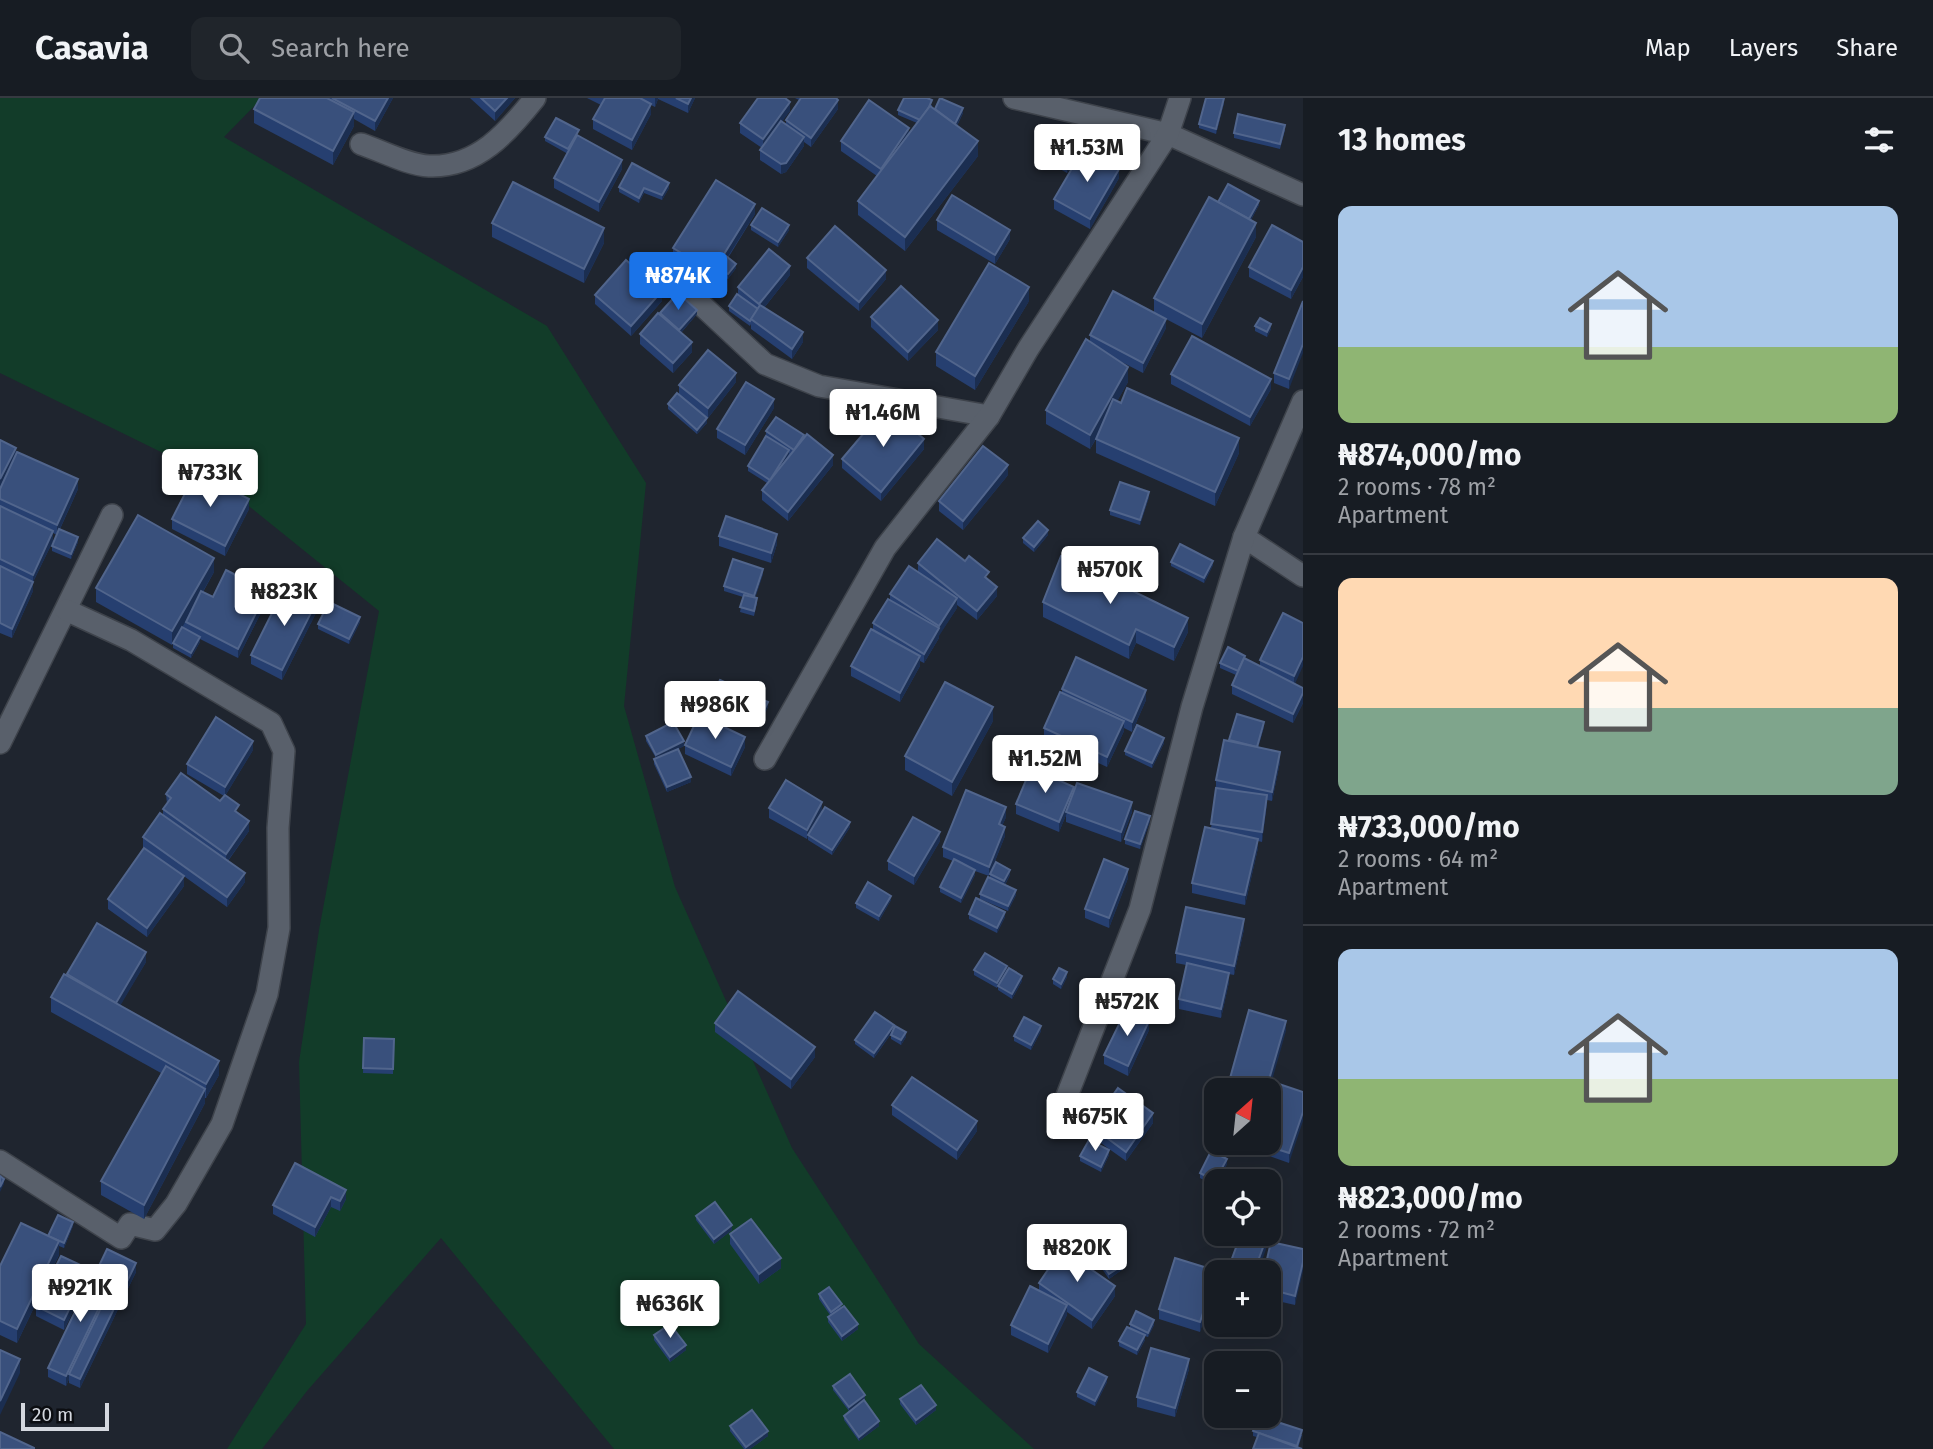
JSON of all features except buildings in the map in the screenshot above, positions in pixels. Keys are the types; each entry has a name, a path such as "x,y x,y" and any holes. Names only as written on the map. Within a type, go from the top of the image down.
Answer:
{"street":[{"path":"361,144 428,166 465,162 507,134 535,98"},
{"path":"1014,98 1168,134 1303,195"},
{"path":"765,759 885,548 989,416 1028,349 1168,134 1180,98"},
{"path":"691,295 765,365 819,386 989,416"},
{"path":"1063,1106 1140,909 1192,707 1244,537 1303,401"},
{"path":"0,743 112,515"},
{"path":"1244,537 1303,576"},
{"path":"0,1161 121,1238 130,1224 155,1230 176,1204 222,1124 267,994 279,928 278,828 284,751 271,723 131,640 66,610"}],"green space":[{"path":"0,98 262,98 224,137 547,326 646,483 624,706 675,887 792,1148 919,1344 1034,1449 614,1449 441,1238 307,1391 262,1449 227,1449 306,1324 299,1062 319,930 379,611 214,478 0,373"}]}
